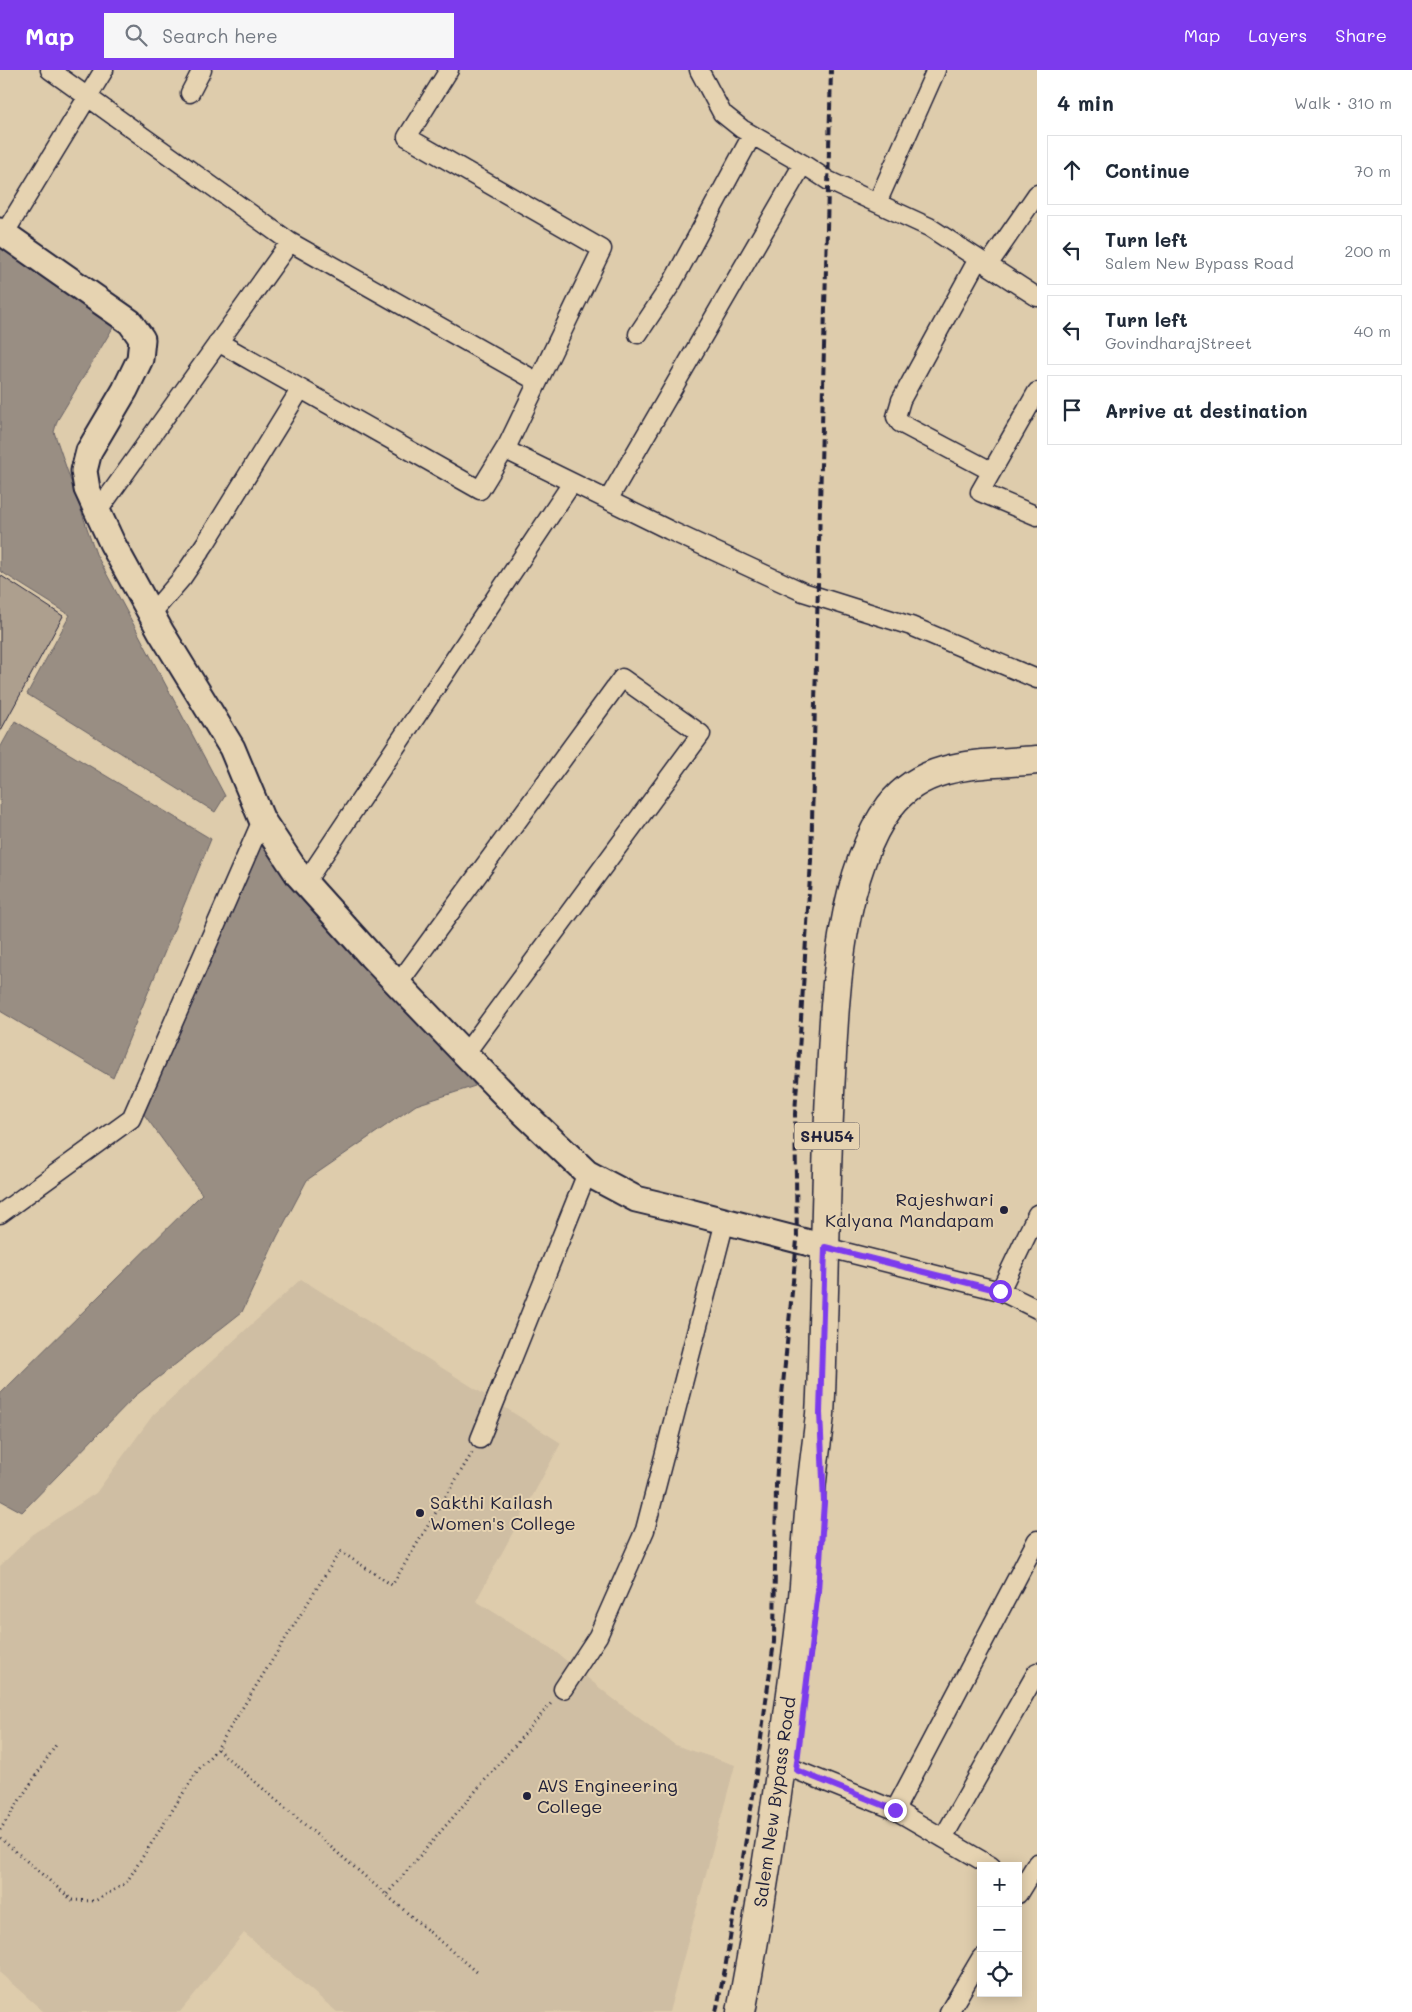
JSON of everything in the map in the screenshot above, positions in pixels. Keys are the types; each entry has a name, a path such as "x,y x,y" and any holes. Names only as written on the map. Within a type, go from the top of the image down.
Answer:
{"main road":[{"path":"862,862 863,838 875,810 893,785 915,767 928,761 954,754 1037,747"},
{"name":"Salem New Bypass Road","path":"758,2012 796,1770 818,1591 824,1502 820,1413 826,1166 840,952 851,897 862,862 879,824 900,794 914,783 928,775 944,770 1037,760"},
{"name":"Salem New Bypass Road","path":"741,2012 760,1913 792,1681 804,1588 810,1501 820,1413"}],"street":[{"path":"50,70 290,242 538,382"},
{"path":"104,70 2,232 130,322 142,339 140,359 89,451 84,470 88,489 112,543 151,614 232,748 262,820 305,883 398,984 508,1098 587,1173 636,1200 1000,1291 1037,1309"},
{"path":"190,93 202,70"},
{"path":"218,342 480,490 508,444 602,249 407,137 449,70"},
{"path":"699,70 722,113 752,135 829,181 929,227 1037,297"},
{"path":"877,203 936,70"},
{"path":"638,334 672,283 752,135"},
{"path":"608,500 803,164"},
{"path":"991,471 900,423 896,416 901,400 983,262 1037,194"},
{"path":"98,511 290,242"},
{"path":"151,614 182,578 202,548 300,390"},
{"path":"1037,392 980,492 1037,516"},
{"path":"508,444 510,452 803,592 911,626 1037,679"},
{"path":"305,883 572,483"},
{"path":"398,984 622,678 701,734 466,1054"},
{"path":"0,1214 131,1119 262,820"},
{"path":"480,1438 587,1173"},
{"path":"1000,1291 1037,1214"},
{"path":"563,1689 598,1636 645,1530 725,1221"},
{"path":"895,1810 1037,1540"},
{"path":"943,1838 1037,1672"},
{"path":"796,1770 895,1810 984,1862"},
{"path":"1024,1887 1037,1864"},
{"path":"949,2012 977,1965"}],"path":[{"path":"0,1838 72,1900 94,1901 126,1883 198,1770 217,1749 340,1551 392,1585 480,1438"},
{"path":"387,1894 563,1689"},
{"path":"0,1830 56,1745"},
{"path":"217,1749 476,1972"}],"shaded area":[{"path":"0,240 114,326 57,421 54,432 96,554 225,796 215,812 27,694 70,615 0,571"},
{"path":"15,721 211,839 113,1078 0,1011 0,748"},
{"path":"258,842 332,929 455,1053 475,1086 416,1105 307,1180 277,1237 242,1312 135,1396 22,1512 0,1500 0,1394 202,1194 143,1113"},
{"path":"301,1279 561,1443 476,1601 552,1649 611,1697 675,1745 735,1765 669,2012 337,2012 244,1933 180,2012 44,2012 0,1973 0,1566 32,1535 96,1493 153,1415"}],"building":[{"path":"0,575 63,616 0,732"}],"railway":[{"path":"716,2012 725,1969 753,1796 774,1642 776,1485 782,1395 797,1240 795,1114 811,861 831,70"}],"place":[{"name":"Rajeshwari Kalyana Mandapam","path":"1004,1210"},
{"name":"Sakthi Kailash Women's College","path":"420,1513"},
{"name":"AVS Engineering College","path":"527,1796"}],"route":[{"path":"895,1810 796,1770 808,1690 818,1591 824,1502 820,1413 825,1247 1000,1291"}]}
